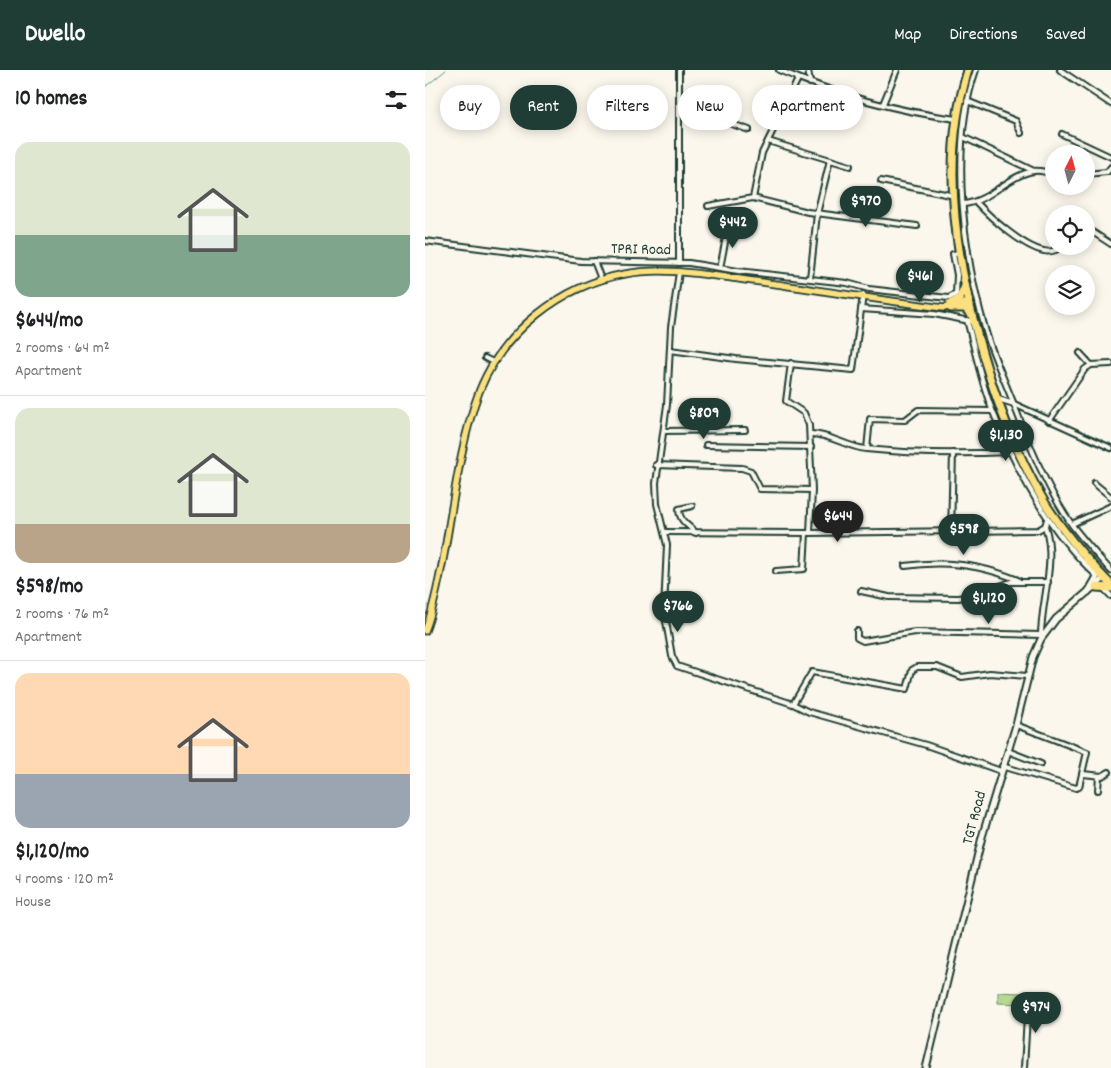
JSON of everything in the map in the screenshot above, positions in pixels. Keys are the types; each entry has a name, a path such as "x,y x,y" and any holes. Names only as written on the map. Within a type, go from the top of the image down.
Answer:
{"highway":[{"path":"968,70 956,119 953,172 961,252 972,320"},
{"path":"951,306 962,296 966,282"},
{"path":"951,306 969,310 998,399 1019,451 1045,504 1100,576 1111,586"},
{"path":"1099,587 1111,586"}],"main road":[{"path":"425,631 436,596 469,422 479,391 493,362 511,337 533,318 583,286 601,279 625,274 679,272 927,305 951,306 970,300"}],"street":[{"path":"679,70 679,85"},
{"path":"779,70 810,83 883,104 923,114 956,119"},
{"path":"808,70 810,83"},
{"path":"883,104 897,70"},
{"path":"976,70 967,101 963,137 964,204 977,299 986,333 1027,442 1072,524 1111,571"},
{"path":"1060,70 1111,104"},
{"path":"753,198 759,162 798,79"},
{"path":"967,101 1016,121 1020,125 1021,133"},
{"path":"742,128 749,130"},
{"path":"679,130 679,263"},
{"path":"1062,134 1111,157"},
{"path":"963,137 1034,171 1045,172"},
{"path":"768,141 850,166"},
{"path":"810,278 817,214 830,160"},
{"path":"1095,174 1109,173 1111,167"},
{"path":"964,204 977,203 1003,186 1034,171"},
{"path":"881,182 955,196"},
{"path":"708,206 753,198 817,214 917,226"},
{"path":"977,203 999,224 1038,249 1045,251"},
{"path":"720,268 728,227"},
{"path":"1095,234 1111,244"},
{"name":"TPRI Road","path":"425,241 594,261 679,263 810,278 869,289 949,298 956,294 957,287 953,254 961,252"},
{"path":"594,261 601,279"},
{"path":"679,272 672,320 664,431 656,465 657,504 667,545 664,610 672,656 677,666 793,704 809,712 926,745 1001,769 1077,788 1083,774 1087,752 1016,726"},
{"path":"670,350 736,359 853,370 863,295"},
{"path":"861,309 934,314 972,320 992,411 1011,452 1047,519 1083,563 1100,576 1087,594"},
{"path":"1080,352 1091,365"},
{"path":"485,358 493,362"},
{"path":"776,571 804,569 812,490 811,434 804,413 786,401 791,363"},
{"path":"1049,421 1070,388 1085,369 1091,365 1111,364"},
{"path":"998,399 1111,448"},
{"path":"867,449 870,419 905,420 916,411 921,410 992,411"},
{"path":"664,431 745,430"},
{"path":"811,434 822,435 850,447 867,449 953,453 1011,452"},
{"path":"706,445 811,447"},
{"path":"951,532 953,453"},
{"path":"656,465 747,468 753,474 755,483 760,489 812,490"},
{"path":"1094,483 1111,497"},
{"path":"1072,524 1111,505"},
{"path":"692,506 679,509 679,512 682,521 695,533"},
{"path":"857,631 857,638 863,641 915,632 1041,637 1042,614 1048,582 1048,541 1045,526 1047,519"},
{"path":"665,532 951,532 1038,530 1045,526"},
{"path":"905,566 933,562 978,567 1020,581"},
{"name":"TGT Road","path":"926,1068 982,837 1001,769 1016,726 1027,676 1041,637 1057,619 1087,594 1099,587 1100,576"},
{"path":"861,592 889,597 958,598 972,596 1002,584 1020,581 1048,582"},
{"path":"1099,587 1111,596"},
{"path":"793,704 812,672 907,689 912,670 917,667 937,668 962,676 990,673 1027,676"},
{"path":"1008,751 1041,764"},
{"path":"1083,774 1105,776 1109,772"},
{"path":"1098,790 1099,776"},
{"path":"1024,1068 1029,999"}],"green space":[{"path":"998,992 1021,993 1021,1004 998,1003"}],"waterway":[{"path":"425,87 446,70"}]}
